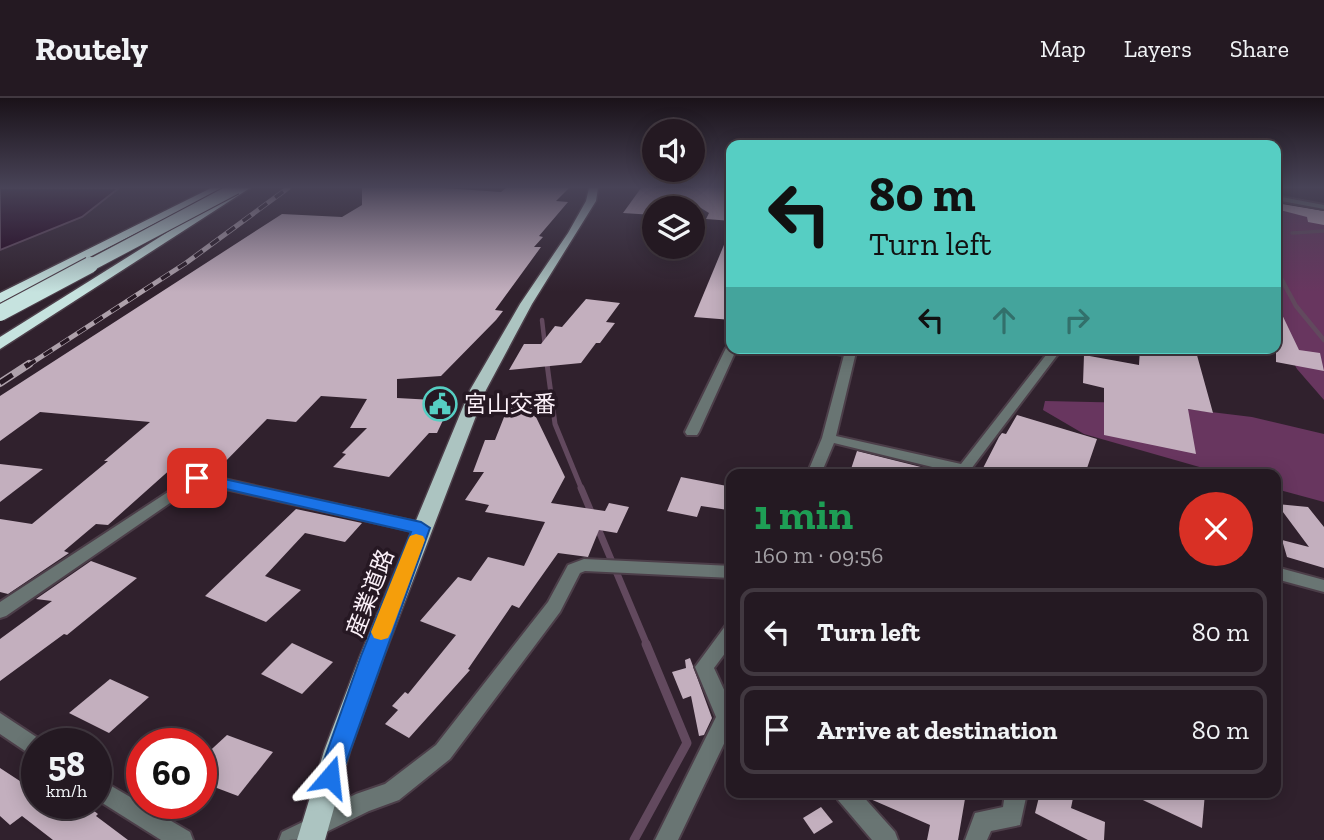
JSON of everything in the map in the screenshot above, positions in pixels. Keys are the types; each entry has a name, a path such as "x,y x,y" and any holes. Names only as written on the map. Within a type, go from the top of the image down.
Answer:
{"highway":[{"path":"0,293 147,223"},
{"path":"0,299 151,223"},
{"path":"0,313 169,223"},
{"path":"0,329 177,223"},
{"path":"0,344 191,223"}],"main road":[{"name":"産業道路","path":"313,833 337,751 421,528 487,372 579,223"}],"street":[{"path":"692,432 729,354"},
{"path":"816,469 829,439 851,354"},
{"path":"968,469 1053,354"},
{"path":"829,439 954,469"},
{"path":"0,611 197,478 421,528"},
{"path":"290,840 313,833 364,802 391,793 443,752 554,607 574,569 584,565 726,572"},
{"path":"1281,574 1324,586"},
{"path":"666,840 726,717 704,667 726,638"},
{"path":"0,722 21,737"},
{"path":"112,797 182,840"},
{"path":"850,798 887,840"},
{"path":"976,840 983,821 1012,817 1015,798"}],"shaded area":[{"path":"0,223 68,223 0,250"},
{"path":"1281,223 1324,223 1324,400 1297,369 1281,339"},
{"path":"1045,401 1137,403 1252,417 1324,434 1324,502 1281,490 1281,469 1206,469 1084,434 1043,410"}],"building":[{"path":"269,223 550,223 534,247 541,247 495,310 503,311 496,320 441,376 397,379 397,398 452,401 437,433 429,433 389,477 333,467 346,454 342,453 367,428 350,428 367,399 321,396 296,422 267,419 217,470 173,467 108,525 96,524 64,551 69,553 8,594 0,592 0,519 32,524 150,422 40,412 0,441 0,396"},
{"path":"726,240 726,320 694,317"},
{"path":"586,299 620,303 606,322 615,323 581,363 509,370 524,344 541,344 555,326 562,327"},
{"path":"1281,312 1299,350 1320,353 1324,371 1276,362 1276,354 1281,354"},
{"path":"1140,354 1197,354 1213,413 1188,409 1196,454 1104,435 1104,388 1083,383 1084,355 1139,365"},
{"path":"510,402 539,402 535,415 565,477 551,503 605,511 609,503 629,507 617,533 599,530 588,557 558,553 519,608 512,605 468,669 470,670 409,738 385,724 398,710 392,706 405,692 408,694 456,635 420,621 458,577 471,581 488,557 524,566 545,522 485,512 489,505 465,500 484,472 473,472 485,440 495,440"},
{"path":"1017,415 1097,439 1087,469 983,469 999,437 1002,433 1006,434"},
{"path":"857,451 929,469 851,469"},
{"path":"0,464 43,469 0,502"},
{"path":"681,477 726,486 726,510 701,506 697,517 667,511"},
{"path":"1281,504 1308,507 1324,527 1324,568 1287,557 1282,540 1309,547 1281,509"},
{"path":"296,509 362,523 345,542 305,533 265,576 301,590 266,622 205,596"},
{"path":"91,561 137,578 67,635 64,634 0,681 0,639 52,601 36,599"},
{"path":"292,643 333,662 302,694 261,674"},
{"path":"690,658 712,718 704,735 699,736 691,696 683,699 672,672 686,668 685,660"},
{"path":"110,679 149,697 112,730 112,728 99,728 69,713"},
{"path":"227,735 273,752 238,796 217,788 217,744"},
{"path":"0,768 21,782 21,817 10,825 0,816"},
{"path":"868,798 965,798 958,840 927,840 930,825"},
{"path":"1039,798 1073,798 1071,808 1105,822 1104,840 1088,840 1035,813"},
{"path":"1139,798 1205,798 1202,828"},
{"path":"821,807 833,822 814,834 803,818"},
{"path":"26,819 100,819 128,840 53,840"}],"waterway":[{"path":"1292,233 1324,231"},
{"path":"1281,278 1296,306 1324,340"},
{"path":"542,320 545,346"},
{"path":"547,361 548,366"},
{"path":"547,364 555,424 582,490"},
{"path":"581,488 647,645"},
{"path":"634,840 687,743 646,644"}],"railway":[{"path":"27,366 186,263 241,223"},
{"path":"0,383 29,364"}],"slow traffic":[{"path":"381,632 416,540"}],"place":[{"name":"宮山交番","path":"440,404"}],"route":[{"path":"197,478 421,528 337,751 330,777"}]}
